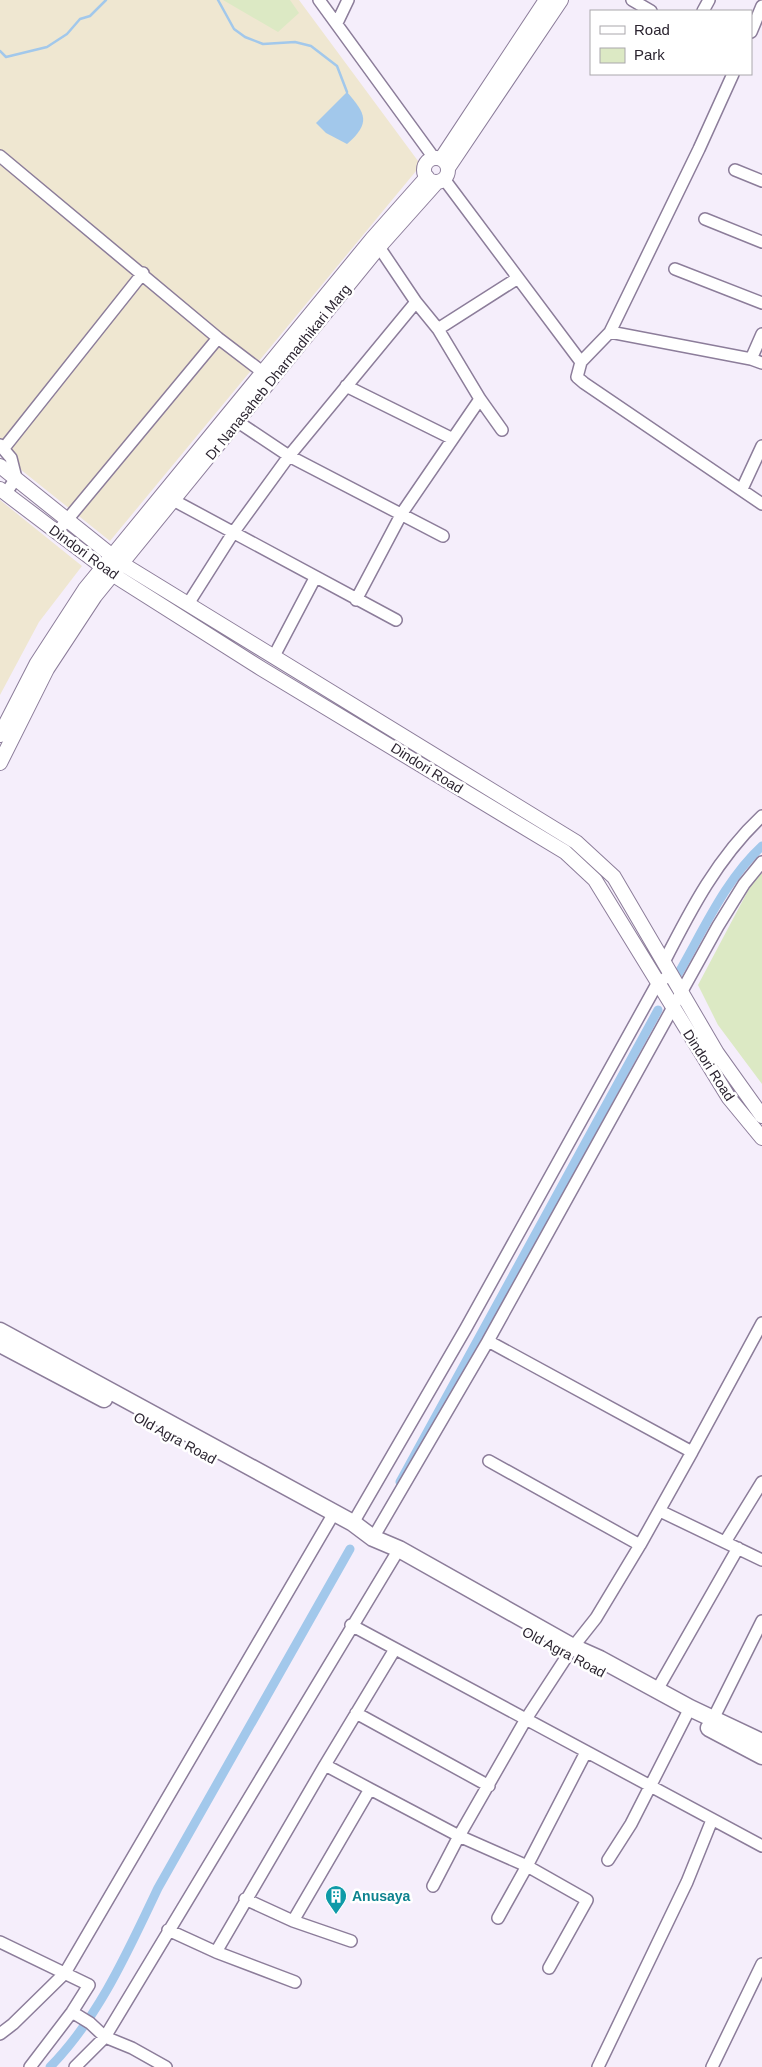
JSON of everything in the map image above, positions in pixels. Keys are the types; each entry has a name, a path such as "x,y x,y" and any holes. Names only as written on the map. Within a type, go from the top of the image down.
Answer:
{"highway":[{"path":"0,1331 331,1516 353,1523 396,1554 570,1651 600,1659 657,1690 688,1712 713,1719 761,1743"},
{"name":"Old Agra Road","path":"0,1344 331,1516"},
{"name":"Old Agra Road","path":"570,1651 688,1712 761,1743"}],"main road":[{"name":"Dr Nanasaheb Dharmadhikari Marg","path":"112,565 173,500 238,422 268,376 372,238 439,170 546,0"},
{"name":"Dr Nanasaheb Dharmadhikari Marg","path":"112,565 268,376 379,247 439,170 560,0"},
{"path":"0,466 67,521 112,565 188,604 576,842 614,876 717,1053 762,1116"},
{"name":"Dindori Road","path":"3,491 57,532 112,565 262,669 565,852 595,880 672,1009 729,1098 762,1138"},
{"path":"0,736 37,664 85,589 112,565"},
{"path":"0,763 48,669 112,565"}],"street":[{"path":"319,0 439,170 581,362"},
{"path":"337,23 348,0"},
{"path":"632,0 649,10"},
{"path":"752,30 762,6"},
{"path":"733,75 699,149 610,332 581,362 576,373 580,380 762,504"},
{"path":"0,156 143,273 218,338 268,376"},
{"path":"735,170 760,180 762,168"},
{"path":"705,219 762,242"},
{"path":"379,247 416,302 438,329 502,430"},
{"path":"675,269 762,303"},
{"path":"3,491 16,478 11,458 2,447 143,273"},
{"path":"438,329 518,278"},
{"path":"188,604 233,533 289,456 416,302"},
{"path":"610,332 756,361 762,334"},
{"path":"57,532 218,338"},
{"path":"346,386 451,438"},
{"path":"356,600 402,513 451,438 480,398"},
{"path":"238,422 289,456 402,513 443,536"},
{"path":"742,489 762,446"},
{"path":"173,500 396,620"},
{"path":"274,656 315,578"},
{"path":"353,1523 466,1328 667,968 690,911 714,871 762,816"},
{"path":"373,1538 488,1341 681,993 740,891 762,862"},
{"path":"433,1886 526,1719 570,1651 596,1618 660,1511 762,1323"},
{"path":"488,1341 692,1452"},
{"path":"489,1461 640,1545"},
{"path":"725,1542 762,1482"},
{"path":"660,1511 762,1560"},
{"path":"0,2034 14,2024 64,1973 331,1516"},
{"path":"657,1690 738,1548"},
{"path":"75,2067 104,2036 351,1625 396,1554"},
{"path":"713,1719 762,1621"},
{"path":"351,1625 649,1787 762,1846"},
{"path":"216,1952 245,1899 395,1649"},
{"path":"608,1860 631,1824 688,1712"},
{"path":"356,1713 489,1786"},
{"path":"498,1918 586,1752"},
{"path":"325,1765 460,1836 527,1866 587,1900 549,1968"},
{"path":"293,1921 370,1789"},
{"path":"600,2067 687,1882 712,1820"},
{"path":"245,1899 293,1921 350,1941"},
{"path":"168,1930 216,1952 295,1982"},
{"path":"0,1942 89,1985 75,2014 30,2067"},
{"path":"712,2067 762,1964"},
{"path":"75,2014 90,2023 104,2036 132,2048 166,2067"}],"shaded area":[{"path":"0,0 299,0 421,165 110,541 0,453"},
{"path":"0,500 82,566 39,622 0,695"}],"green space":[{"path":"223,0 290,0 299,13 278,32"},
{"path":"762,873 762,1084 718,1025 698,985 752,883"}],"water":[{"path":"347,92 362,113 363,124 355,137 347,144 326,133 316,123"}],"waterway":[{"path":"0,51 6,57 47,47 67,34 80,19 90,16 106,0"},
{"path":"218,0 234,29 245,37 263,44 295,42 311,46 337,66 347,92"},
{"path":"678,974 726,890 749,859 762,846"},
{"path":"400,1482 658,1010"},
{"path":"50,2067 67,2048 98,2005 124,1959 158,1888 350,1549"}],"place":[{"name":"Anusaya","path":"336,1915"}]}
